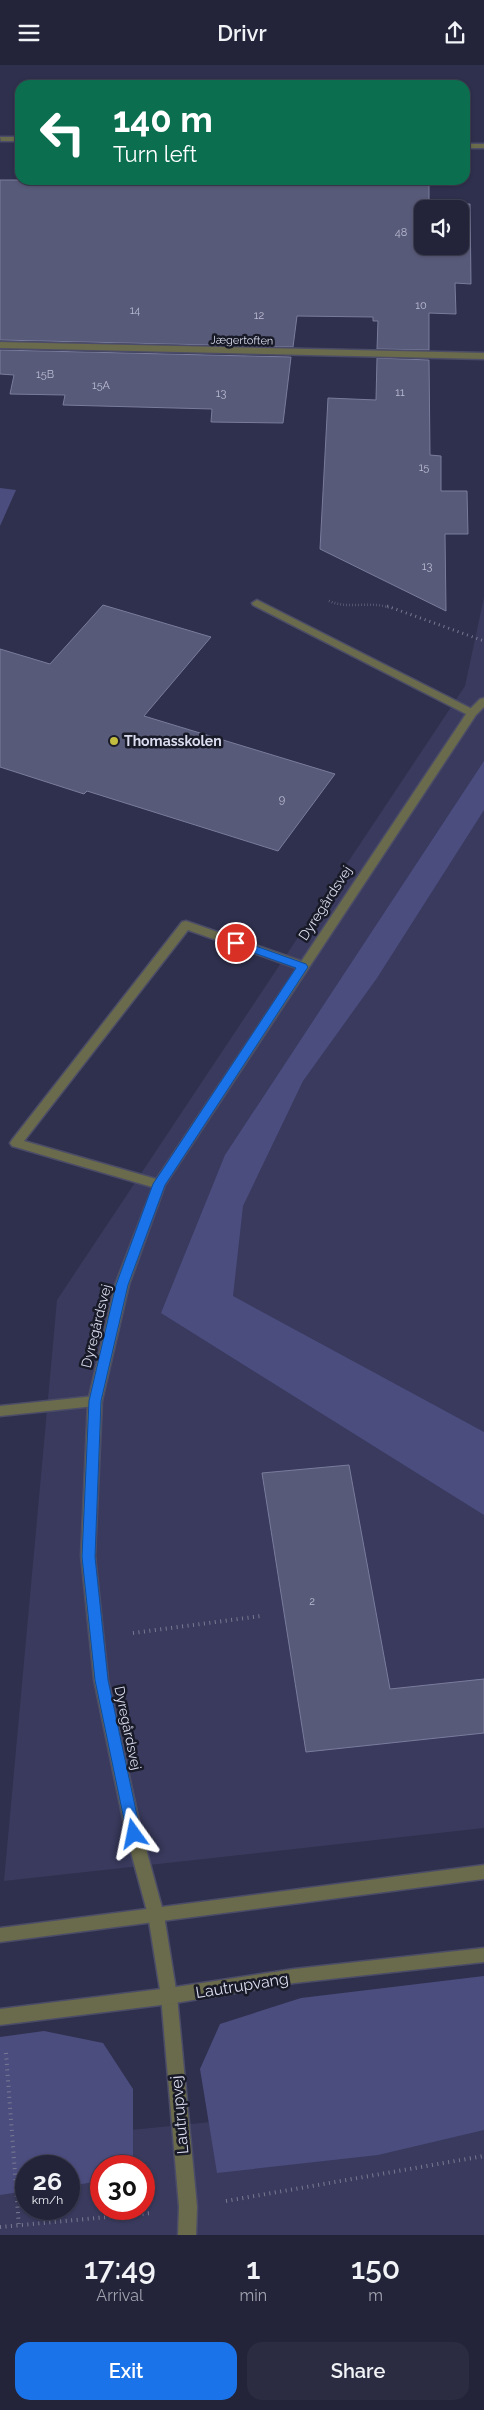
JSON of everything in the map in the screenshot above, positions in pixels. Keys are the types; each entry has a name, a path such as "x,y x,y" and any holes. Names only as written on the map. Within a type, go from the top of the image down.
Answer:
{"street":[{"path":"1,139 15,139"},
{"path":"470,146 484,146"},
{"name":"Jægertoften","path":"0,345 484,356"},
{"path":"257,603 472,713"},
{"name":"Dyregårdsvej","path":"169,1996 156,1915 134,1834 102,1680 88,1557 95,1401 122,1285 159,1184 472,713 484,701"},
{"path":"159,1184 16,1143 186,925 303,967"},
{"path":"0,1411 95,1401"},
{"path":"0,1935 484,1873"},
{"name":"Lautrupvang","path":"2,2017 169,1996 294,1977 484,1955"},
{"name":"Lautrupvej","path":"169,1996 188,2207 187,2235"}],"path":[{"path":"322,599 340,606 380,604 484,641"},
{"path":"98,1638 261,1616"},
{"path":"2,2017 19,2227"},
{"path":"0,2227 19,2227 124,2217 484,2156"}],"shaded area":[{"path":"0,488 16,490 0,526"},
{"path":"484,597 484,1828 4,1881 57,1300 465,686"},
{"path":"484,761 484,810 377,978 303,1081 243,1206 233,1296 484,1432 484,1515 161,1313 225,1155"},
{"path":"484,1976 484,2130 378,2155 217,2173 200,2069 220,2024 301,1998"},
{"path":"44,2031 103,2043 133,2089 133,2155 90,2155 90,2183 80,2184 80,2155 15,2155 15,2193 0,2195 0,2037"},
{"path":"484,2095 484,2235 0,2235 0,2143"}],"building":[{"path":"0,180 15,180 15,185 429,185 429,200 414,200 414,255 469,255 470,204 471,284 455,283 456,314 429,313 429,350 377,349 378,321 373,321 373,317 297,316 293,347 0,340"},
{"path":"0,350 291,357 283,423 211,422 212,409 63,405 65,395 10,394 14,375 0,374"},
{"path":"377,358 429,360 430,455 441,456 441,491 467,491 468,534 445,534 446,611 320,549 328,398 376,400"},
{"name":"Thomasskolen","path":"103,605 211,637 144,716 335,774 278,851 87,791 84,794 0,767 0,649 50,664"},
{"path":"349,1465 390,1689 484,1679 484,1733 306,1752 262,1473"}],"place":[{"name":"Thomasskolen","path":"114,741"}],"route":[{"path":"134,1834 102,1680 88,1557 95,1401 122,1285 159,1184 303,967 236,943"}]}
